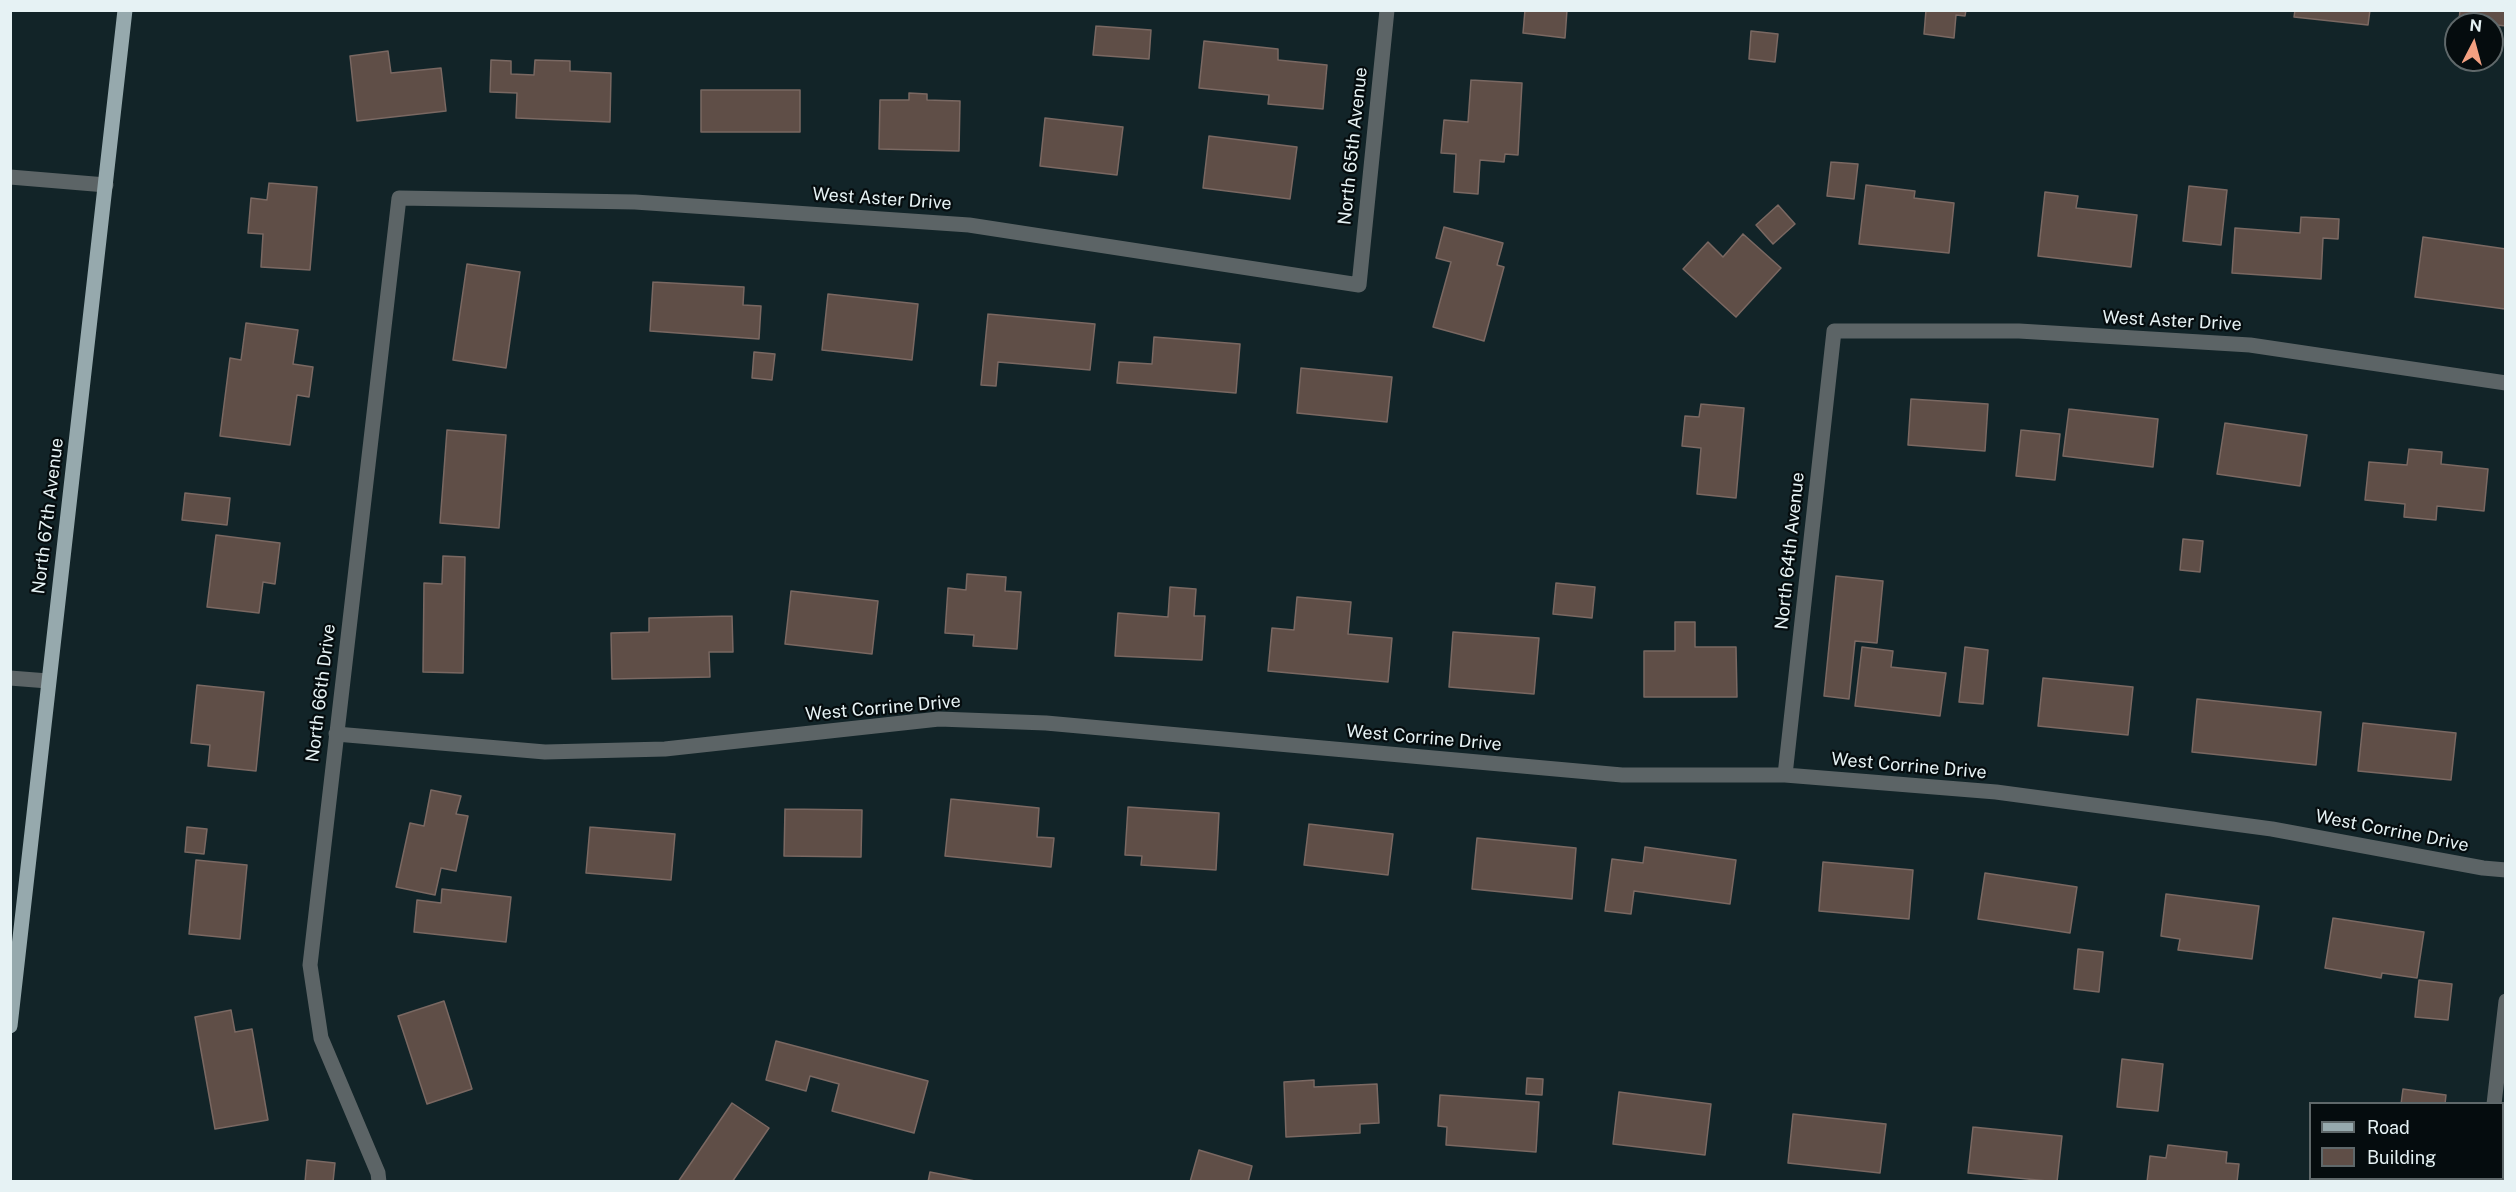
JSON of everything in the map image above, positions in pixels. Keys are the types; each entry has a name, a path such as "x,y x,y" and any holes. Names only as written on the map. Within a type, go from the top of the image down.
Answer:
{"main road":[{"name":"North 67th Avenue","path":"10,1026 125,10"}],"street":[{"name":"North 65th Avenue","path":"1359,285 1387,10"},
{"path":"10,177 106,184"},
{"name":"West Aster Drive","path":"399,198 635,202 969,225 1359,285"},
{"name":"North 66th Drive","path":"379,1182 378,1173 321,1038 310,965 399,198"},
{"name":"West Aster Drive","path":"1834,331 2019,331 2250,345 2505,383"},
{"name":"North 64th Avenue","path":"1785,775 1834,331"},
{"path":"10,678 48,681"},
{"name":"West Corrine Drive","path":"336,734 557,752 665,749 939,719 1046,723 1622,775 1785,775 2019,795 2272,829 2483,868 2505,870"},
{"path":"2494,1102 2505,1001"}],"building":[{"path":"1525,10 1567,10 1565,38 1523,33"},
{"path":"1926,10 1966,10 1965,16 1956,15 1954,38 1924,34"},
{"path":"2295,10 2370,10 2368,25 2294,17"},
{"path":"2460,10 2506,10 2506,26 2504,26 2504,12 2460,12"},
{"path":"1096,26 1151,30 1149,59 1093,55"},
{"path":"1751,31 1778,34 1775,62 1749,59"},
{"path":"1204,41 1278,49 1278,60 1327,65 1323,109 1268,104 1269,95 1199,88"},
{"path":"388,51 391,73 441,68 446,111 357,121 350,56"},
{"path":"491,60 511,61 511,74 534,75 535,60 570,61 570,71 611,73 610,122 516,118 517,93 490,92"},
{"path":"1471,80 1522,83 1518,155 1505,154 1504,162 1480,160 1478,194 1454,192 1456,154 1441,153 1444,120 1468,122"},
{"path":"701,90 800,90 800,132 701,132"},
{"path":"909,93 927,94 927,100 960,101 959,151 879,149 880,100 909,100"},
{"path":"1045,118 1123,127 1117,175 1040,166"},
{"path":"1209,136 1297,147 1290,199 1203,188"},
{"path":"1831,162 1858,164 1854,199 1827,196"},
{"path":"269,183 317,187 310,270 261,267 263,234 248,233 251,198 267,200"},
{"path":"1866,185 1915,191 1914,198 1954,203 1949,253 1859,244"},
{"path":"2189,186 2227,190 2221,245 2183,241"},
{"path":"2045,192 2078,196 2076,208 2137,215 2131,267 2038,256"},
{"path":"1778,205 1795,224 1773,244 1756,225"},
{"path":"2301,217 2339,219 2338,239 2323,238 2321,279 2232,273 2235,228 2300,233"},
{"path":"1444,227 1503,243 1497,265 1504,267 1484,341 1433,327 1451,262 1436,258"},
{"path":"1743,234 1781,268 1736,317 1683,269 1708,242 1723,257"},
{"path":"2423,237 2506,249 2505,309 2415,297"},
{"path":"467,264 520,272 506,368 453,360"},
{"path":"653,282 744,287 743,305 761,306 759,339 650,331"},
{"path":"828,294 918,304 912,360 822,350"},
{"path":"988,314 1095,324 1090,370 998,362 996,386 981,385"},
{"path":"246,323 298,330 293,364 313,367 309,397 297,395 290,445 220,436 230,358 241,360"},
{"path":"1154,337 1240,344 1236,393 1117,383 1119,362 1152,364"},
{"path":"754,352 775,354 772,380 752,378"},
{"path":"1301,368 1392,377 1387,422 1297,413"},
{"path":"1911,399 1988,404 1985,451 1908,445"},
{"path":"1701,404 1744,408 1736,498 1697,494 1701,448 1682,446 1685,416 1699,417"},
{"path":"2069,409 2158,419 2153,467 2063,456"},
{"path":"2225,423 2307,435 2300,486 2217,474"},
{"path":"447,430 506,435 499,528 440,523"},
{"path":"2021,430 2060,434 2055,480 2016,476"},
{"path":"2409,449 2442,452 2441,464 2488,469 2484,511 2437,506 2436,520 2404,517 2405,504 2365,500 2369,462 2407,465"},
{"path":"185,493 230,498 227,525 182,520"},
{"path":"216,535 280,543 275,584 263,582 259,613 207,607"},
{"path":"2183,539 2203,541 2200,572 2180,570"},
{"path":"443,556 465,557 463,673 423,672 424,583 442,584"},
{"path":"967,574 1006,577 1005,591 1021,592 1017,649 973,646 974,635 945,633 948,588 966,590"},
{"path":"1836,576 1883,581 1877,643 1855,641 1849,699 1824,696"},
{"path":"1556,583 1595,587 1592,618 1553,614"},
{"path":"1170,587 1196,589 1194,616 1205,616 1202,660 1115,656 1118,613 1168,617"},
{"path":"791,591 878,601 872,654 785,644"},
{"path":"1297,597 1351,602 1348,634 1392,638 1388,682 1268,671 1272,628 1294,630"},
{"path":"732,616 733,652 709,652 710,677 612,679 611,633 649,632 649,618"},
{"path":"1675,622 1695,622 1695,647 1736,647 1737,697 1644,697 1644,651 1675,651"},
{"path":"1453,632 1539,638 1534,694 1449,687"},
{"path":"1862,647 1893,651 1891,667 1946,673 1940,716 1855,706"},
{"path":"1965,647 1988,650 1983,704 1959,702"},
{"path":"2043,678 2133,687 2128,735 2038,726"},
{"path":"197,685 264,692 256,771 208,766 210,745 191,743"},
{"path":"2197,699 2321,712 2316,765 2192,752"},
{"path":"2363,723 2456,733 2451,780 2358,771"},
{"path":"431,790 461,796 456,814 468,816 456,871 441,868 435,895 396,887 410,823 424,826"},
{"path":"951,799 1039,808 1037,837 1054,838 1051,867 945,856"},
{"path":"1128,807 1219,813 1216,870 1141,865 1142,856 1125,855"},
{"path":"785,809 862,810 861,857 784,856"},
{"path":"1309,824 1393,834 1388,875 1304,865"},
{"path":"187,827 207,829 204,854 185,852"},
{"path":"590,827 675,834 671,880 586,873"},
{"path":"1477,838 1576,848 1572,899 1472,889"},
{"path":"1645,847 1736,860 1730,904 1634,891 1631,914 1605,911 1612,859 1643,863"},
{"path":"196,860 247,865 240,939 189,934"},
{"path":"1823,862 1913,870 1909,919 1819,911"},
{"path":"1985,873 2077,887 2070,933 1978,919"},
{"path":"442,889 511,897 506,942 414,932 417,900 441,903"},
{"path":"2166,894 2259,906 2252,959 2178,950 2180,939 2161,936"},
{"path":"2333,918 2424,932 2417,978 2382,973 2381,978 2325,968"},
{"path":"2078,949 2103,952 2099,992 2074,989"},
{"path":"2419,980 2452,984 2448,1020 2415,1017"},
{"path":"444,1001 472,1089 427,1104 398,1016"},
{"path":"231,1010 235,1032 252,1029 268,1120 215,1129 195,1017"},
{"path":"776,1041 928,1081 914,1133 832,1111 839,1084 810,1076 806,1091 766,1080"},
{"path":"2122,1059 2163,1064 2158,1111 2117,1107"},
{"path":"1527,1078 1543,1079 1542,1095 1526,1094"},
{"path":"1314,1080 1314,1087 1377,1084 1379,1123 1360,1124 1360,1133 1286,1137 1284,1082"},
{"path":"2403,1089 2446,1095 2445,1102 2401,1102"},
{"path":"1619,1092 1711,1104 1705,1155 1613,1144"},
{"path":"1440,1095 1539,1102 1536,1152 1446,1145 1447,1127 1438,1126"},
{"path":"732,1103 769,1128 732,1182 678,1182"},
{"path":"1793,1114 1886,1124 1880,1173 1788,1163"},
{"path":"1973,1127 2062,1136 2057,1182 1968,1173"},
{"path":"2168,1145 2227,1152 2226,1163 2239,1164 2237,1182 2147,1182 2150,1156 2166,1158"},
{"path":"1199,1150 1252,1166 1248,1182 1190,1182"},
{"path":"307,1160 335,1163 333,1182 305,1182"},
{"path":"930,1172 980,1182 928,1182"},
{"path":"2313,1180 2370,1180 2375,1182 2313,1182"}]}
